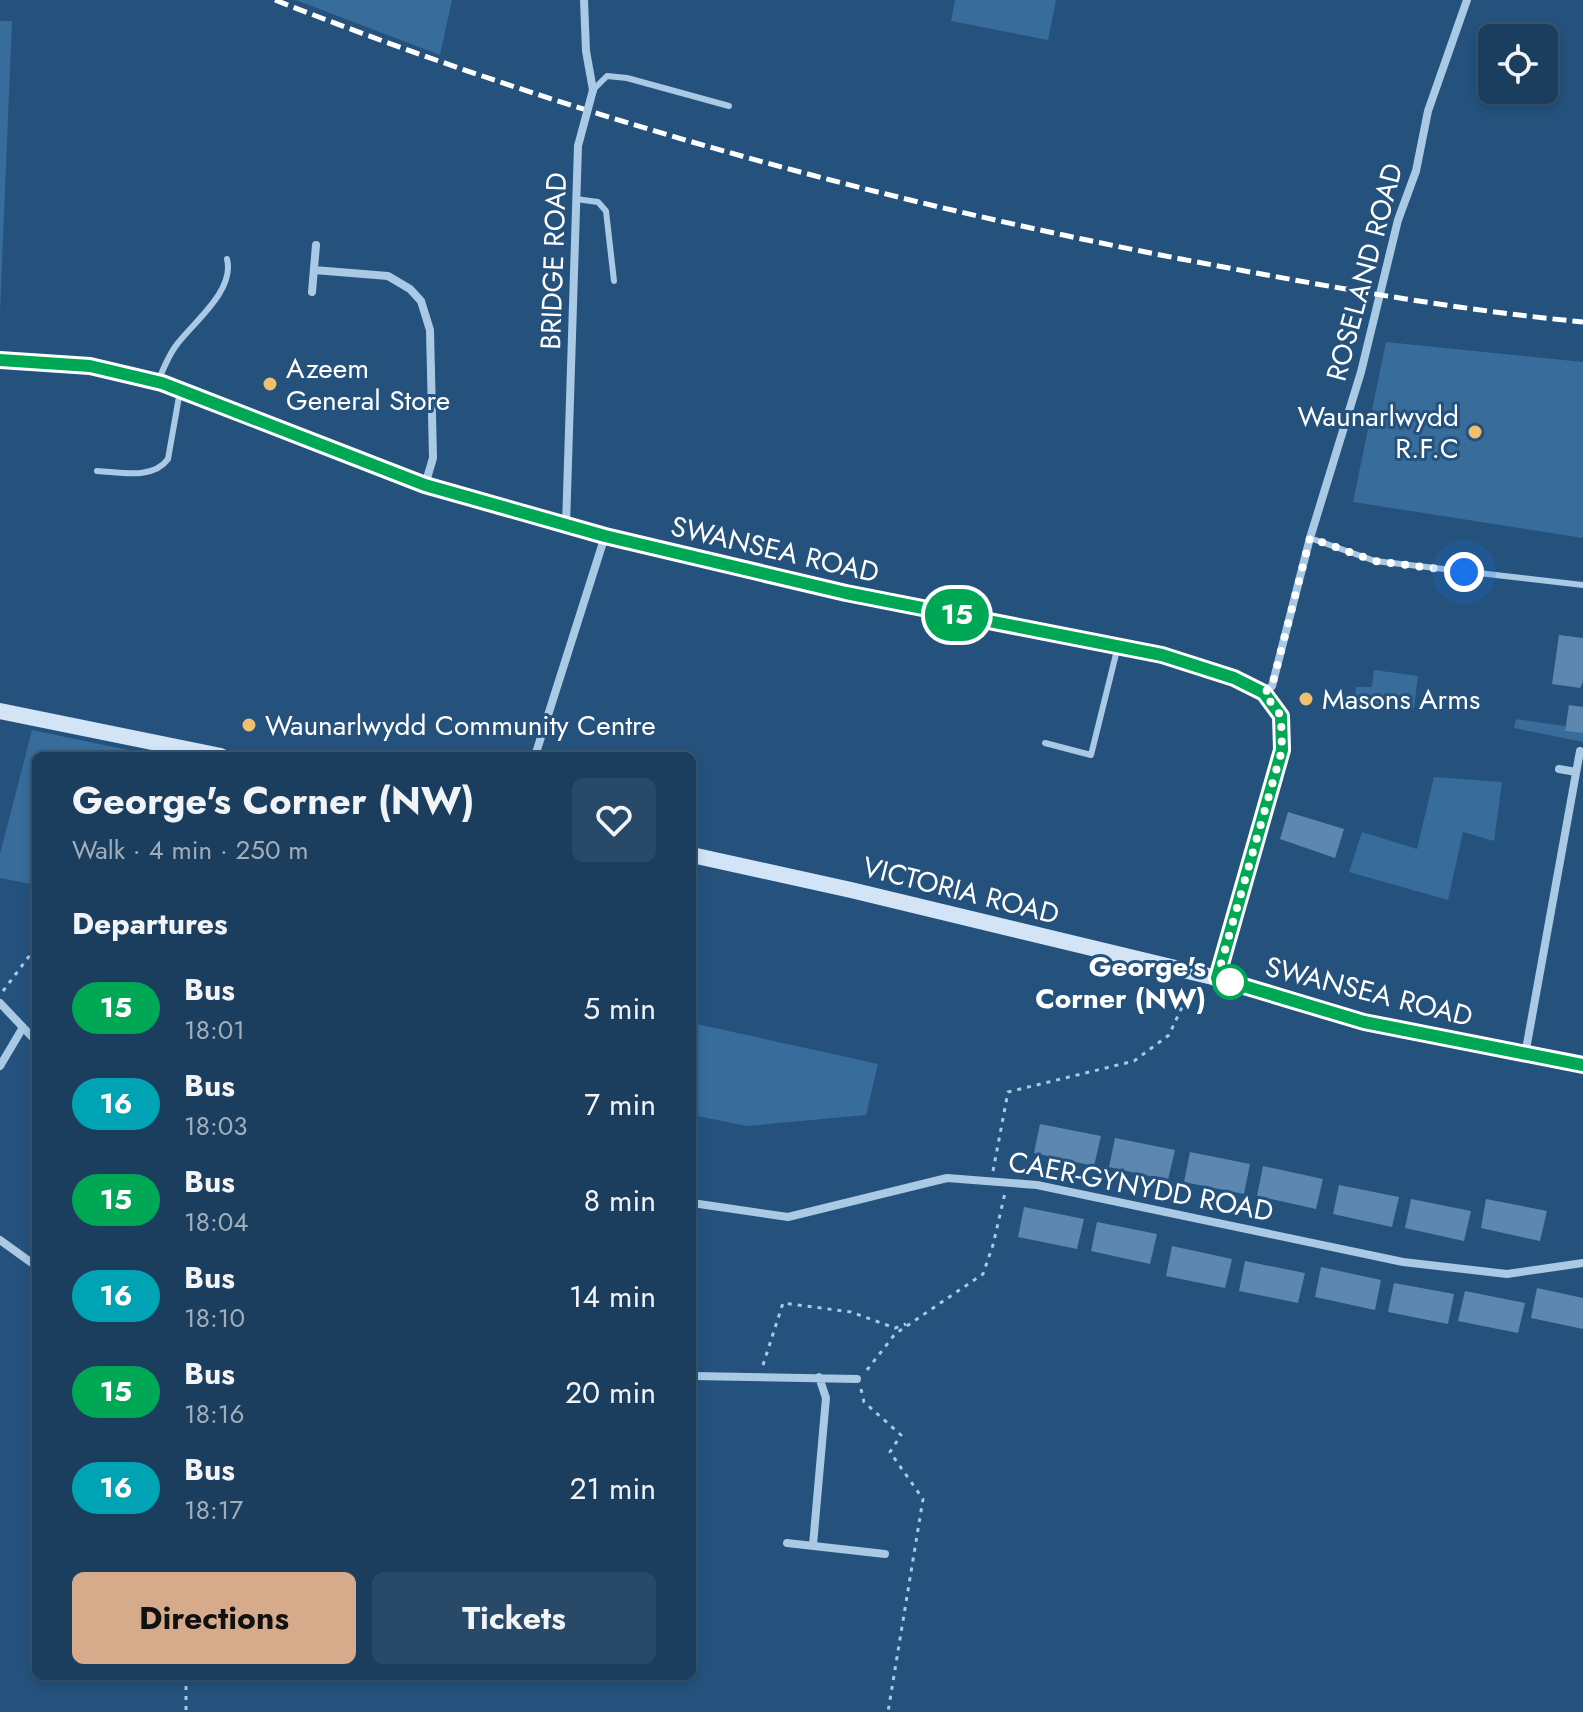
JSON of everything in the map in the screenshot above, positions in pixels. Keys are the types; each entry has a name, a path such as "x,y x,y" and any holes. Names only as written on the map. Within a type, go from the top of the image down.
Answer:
{"main road":[{"path":"0,711 201,752"},
{"name":"VICTORIA ROAD","path":"696,856 1217,978"},
{"name":"SWANSEA ROAD","path":"1217,978 1364,1022 1583,1065"}],"street":[{"name":"BRIDGE ROAD","path":"566,526 578,146 593,90 586,51 584,0"},
{"name":"ROSELAND ROAD","path":"1264,693 1272,686 1310,538 1361,372 1398,220 1416,171 1428,111 1467,0"},
{"path":"312,292 316,245"},
{"path":"314,270 388,276 410,289 421,301 430,330 433,458 425,485"},
{"name":"SWANSEA ROAD","path":"0,360 90,366 158,382 425,485 566,526 846,593 1177,659 1234,678 1264,693"},
{"path":"536,752 605,536"},
{"path":"1217,978 1282,750 1281,716 1264,693"},
{"path":"1525,1056 1580,751"},
{"path":"1559,769 1576,772"},
{"path":"0,1003 32,1038"},
{"path":"0,1066 22,1029"},
{"name":"CAER-GYNYDD ROAD","path":"696,1204 788,1217 947,1178 991,1179 1403,1262 1507,1274 1583,1263"},
{"path":"0,1240 32,1263"},
{"path":"696,1376 857,1379"},
{"path":"813,1545 826,1398 819,1377"},
{"path":"787,1543 885,1554"}],"lane":[{"path":"593,90 607,76 627,78 729,106"},
{"path":"576,199 598,202 606,211 614,281"},
{"path":"158,382 179,341 220,291 229,275 227,259"},
{"path":"97,471 153,472 162,467 168,459 180,391"},
{"path":"1310,538 1375,561 1583,585"},
{"path":"1045,743 1091,755 1118,646"}],"path":[{"path":"0,993 32,952"},
{"path":"991,1179 1008,1092 1134,1061 1169,1035 1198,973"},
{"path":"888,1712 923,1499 890,1452 901,1435 875,1414 860,1392 869,1367 895,1334 983,1274 993,1245 1007,1181"},
{"path":"759,1376 783,1303 851,1312 895,1328 912,1322"},
{"path":"186,1680 186,1712"}],"shaded area":[{"path":"296,0 452,0 440,55"},
{"path":"955,0 1056,0 1048,40 951,21"},
{"path":"0,21 12,21 0,312"},
{"name":"Waunarlwydd R.F.C","path":"1386,342 1583,362 1583,538 1353,502"},
{"path":"1374,670 1418,676 1414,708 1354,704 1356,687 1372,687"},
{"path":"1516,719 1565,726 1565,731 1583,733 1583,742 1514,728"},
{"path":"32,730 138,752 32,752 32,884 0,878 0,854"},
{"path":"1434,777 1502,782 1494,841 1463,832 1448,900 1349,872 1362,832 1417,849"},
{"path":"696,1024 878,1064 866,1115 747,1126 696,1116"}],"building":[{"path":"1559,635 1583,638 1583,682 1580,688 1552,684"},
{"path":"1569,705 1583,707 1583,733 1565,731"},
{"path":"1288,812 1344,829 1335,858 1280,839"},
{"path":"1040,1124 1101,1136 1094,1166 1034,1153"},
{"path":"1115,1138 1175,1150 1168,1180 1109,1167"},
{"path":"1190,1152 1250,1164 1244,1194 1184,1182"},
{"path":"1263,1166 1323,1179 1316,1209 1257,1196"},
{"path":"1339,1185 1399,1197 1392,1227 1333,1214"},
{"path":"1411,1199 1471,1211 1464,1241 1405,1228"},
{"path":"1486,1199 1547,1211 1540,1241 1481,1228"},
{"path":"1024,1207 1084,1219 1077,1249 1018,1237"},
{"path":"1097,1222 1157,1234 1150,1264 1091,1251"},
{"path":"1172,1246 1232,1259 1225,1288 1166,1276"},
{"path":"1245,1261 1305,1273 1298,1303 1239,1291"},
{"path":"1321,1267 1381,1280 1375,1310 1315,1297"},
{"path":"1394,1283 1454,1294 1448,1324 1388,1312"},
{"path":"1537,1288 1583,1298 1583,1329 1531,1318"},
{"path":"1465,1291 1525,1303 1518,1333 1458,1321"}],"railway":[{"path":"275,0 497,81 609,117 950,210 1181,259 1331,286 1432,303 1583,322"}],"bus line":[{"name":"15","path":"0,360 90,366 162,383 425,485 566,526 846,593 1162,655 1234,678 1264,693 1281,716 1282,750 1217,978 1364,1022 1583,1065"}],"place":[{"name":"Azeem General Store","path":"270,384"},
{"name":"Waunarlwydd R.F.C","path":"1475,432"},
{"name":"Masons Arms","path":"1306,699"},
{"name":"Waunarlwydd Community Centre","path":"249,725"},
{"name":"George's Corner (NW)","path":"1230,982"}],"route":[{"path":"1230,982 1217,978 1282,750 1281,716 1264,693 1272,686 1310,538 1375,561 1464,572"}]}
